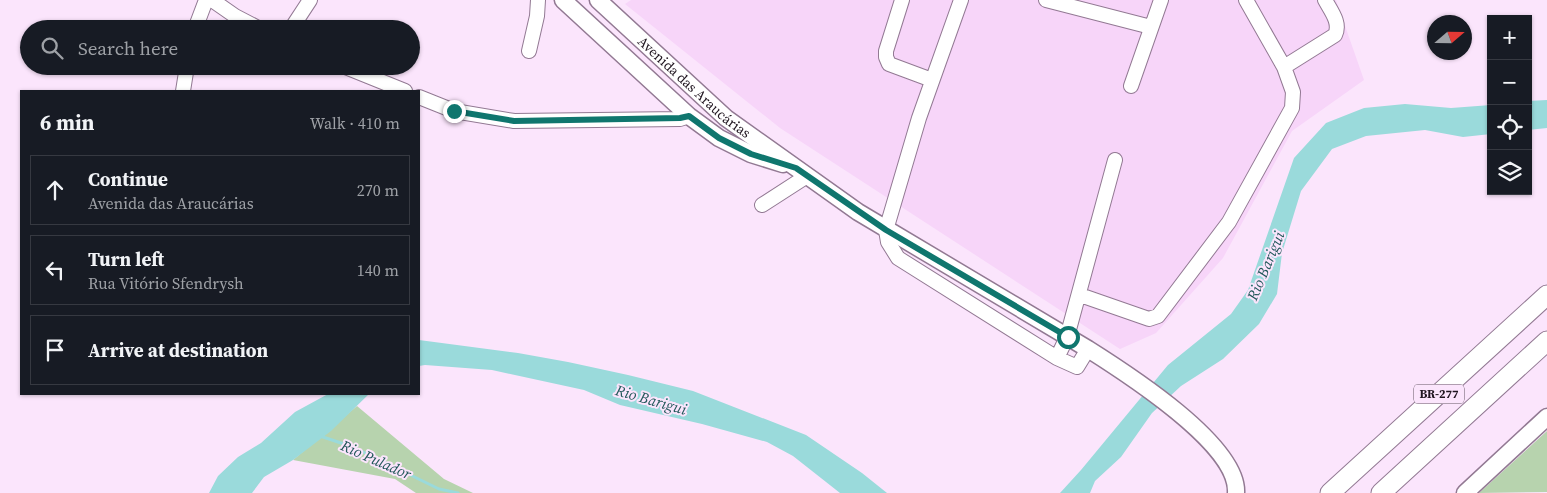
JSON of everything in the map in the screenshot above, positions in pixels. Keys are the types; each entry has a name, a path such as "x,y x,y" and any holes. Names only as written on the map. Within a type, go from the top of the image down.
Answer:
{"highway":[{"name":"BR-277","path":"1330,493 1547,295"},
{"name":"BR-277","path":"1381,493 1547,341"}],"main road":[{"name":"Avenida das Araucárias","path":"564,0 689,116 719,138 751,154 802,172"},
{"name":"Avenida das Araucárias","path":"598,0 726,118 802,172 886,230 1088,349 1167,404 1222,456 1231,470 1236,489"},
{"path":"689,116 726,118"},
{"path":"1465,493 1547,417"}],"street":[{"path":"198,20 206,0"},
{"path":"212,0 243,20"},
{"path":"297,20 310,0"},
{"path":"529,51 538,16 538,0"},
{"path":"902,0 886,51 886,57 889,64 932,80"},
{"path":"961,0 918,118 886,230 888,242 898,258 1057,358 1077,367 1088,349"},
{"path":"1131,86 1161,0"},
{"path":"1080,295 1149,320 1158,316 1229,222 1292,108 1293,92 1284,67 1246,0"},
{"path":"1284,67 1335,35 1338,30 1337,22 1325,0"},
{"path":"1055,1 1150,27"},
{"path":"183,90 186,75"},
{"path":"365,75 403,90"},
{"path":"420,97 454,111 514,121 680,118 689,116"},
{"path":"1057,358 1068,337 1115,160"},
{"path":"762,205 802,172"}],"shaded area":[{"path":"631,0 1336,0 1364,80 1292,131 1223,258 1156,333 1120,349 780,128 625,4"},
{"path":"357,406 444,479 473,493 416,493 395,479 293,460"},
{"path":"1547,431 1547,492 1479,493"}],"water":[{"path":"1547,100 1547,128 1532,130 1532,101"},
{"name":"Rio Barigui","path":"1405,104 1451,108 1487,105 1487,134 1463,137 1425,130 1366,136 1332,149 1301,191 1282,253 1277,294 1259,324 1223,359 1181,386 1152,413 1121,457 1095,481 1090,493 1060,493 1168,365 1231,314 1248,290 1294,158 1326,123 1364,108"},
{"name":"Rio Barigui","path":"420,340 518,353 568,362 693,391 806,435 862,473 887,493 840,493 793,456 767,442 702,424 620,405 584,390 492,370 420,366"},
{"path":"326,395 368,395 331,431 293,460 264,477 252,493 209,493 218,476 238,457 261,443 295,412"}],"waterway":[{"name":"Rio Pulador","path":"320,436 353,447 439,489 458,493"}],"route":[{"path":"454,111 514,121 680,118 689,116 719,138 751,154 796,168 886,230 1068,337"}]}
